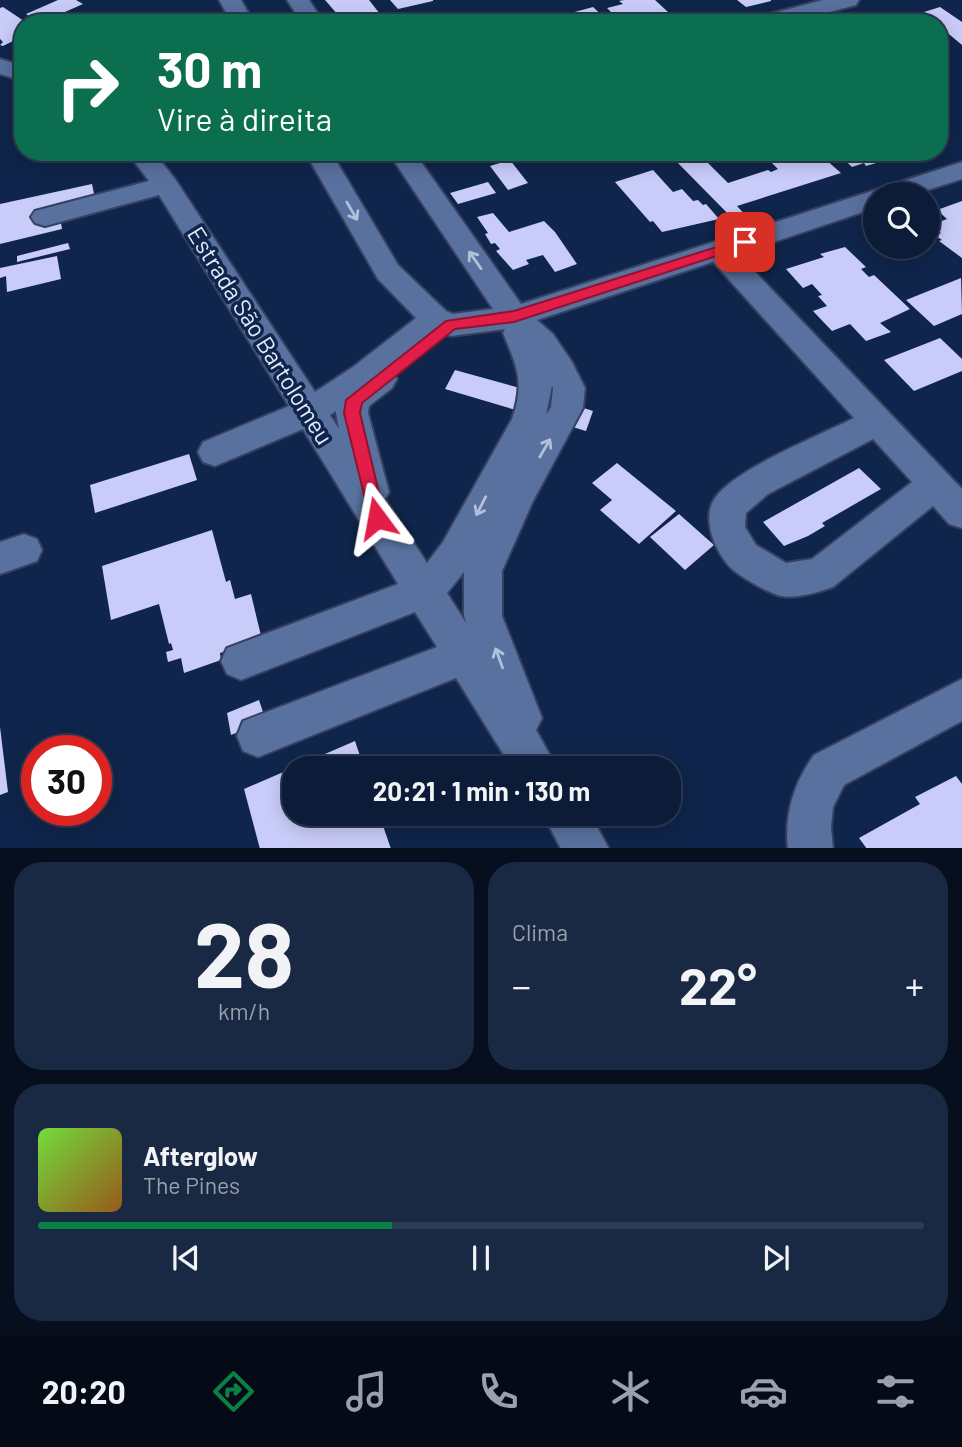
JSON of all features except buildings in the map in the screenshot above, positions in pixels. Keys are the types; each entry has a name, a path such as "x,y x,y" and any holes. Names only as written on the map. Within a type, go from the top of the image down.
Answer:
{"street":[{"path":"796,14 848,0"},
{"name":"Estrada São Bartolomeu","path":"147,161 166,185 529,756"},
{"path":"323,161 388,272 443,322"},
{"path":"407,161 514,317 542,342 561,370 569,388 567,408 518,496 483,571 483,615 533,756"},
{"path":"925,182 962,170"},
{"path":"45,217 166,185"},
{"path":"215,452 309,412 443,322 514,317 863,203"},
{"path":"719,251 962,513"},
{"path":"241,661 424,592 456,553 528,419 534,401 536,369 518,335 514,317"},
{"path":"377,518 352,413 354,400 443,322"},
{"path":"877,422 756,484 728,507 727,529 743,556 782,580 820,575 935,484"},
{"path":"258,736 464,656"},
{"path":"811,848 807,817 818,784 829,770 962,699"},
{"path":"573,826 586,848"}],"route":[{"path":"377,518 352,413 354,400 451,325 514,317 745,242"}]}
